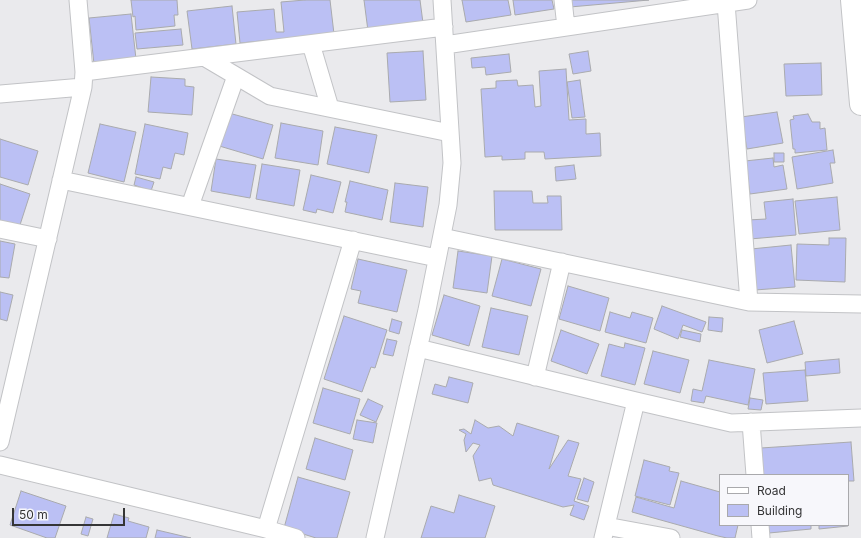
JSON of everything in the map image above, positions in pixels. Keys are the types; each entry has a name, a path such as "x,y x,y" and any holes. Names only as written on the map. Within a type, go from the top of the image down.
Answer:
{"main road":[{"path":"852,0 861,104"}],"street":[{"path":"0,442 48,239 83,80 78,0"},
{"path":"375,538 418,348 448,205 452,163 442,0"},
{"path":"563,0 566,27"},
{"path":"445,45 748,0"},
{"path":"726,3 749,302"},
{"path":"0,94 204,57 444,27"},
{"path":"311,44 330,108"},
{"path":"204,57 270,96 450,133"},
{"path":"190,206 236,76"},
{"path":"61,180 437,258"},
{"path":"0,229 48,239"},
{"path":"442,237 749,302 861,304"},
{"path":"266,529 353,240"},
{"path":"535,377 562,262"},
{"path":"418,348 731,423 861,418"},
{"path":"636,401 605,532 671,538"},
{"path":"751,422 756,474"},
{"path":"0,465 266,529 296,538"},
{"path":"760,526 761,538"}],"building":[{"path":"131,0 177,0 178,15 174,15 175,26 136,30 135,16 133,17"},
{"path":"330,0 334,34 240,43 237,12 274,9 276,32 284,32 281,2"},
{"path":"364,0 420,0 423,23 368,31"},
{"path":"462,0 508,0 511,15 466,22"},
{"path":"513,0 552,0 554,9 515,15"},
{"path":"569,0 649,0 570,7"},
{"path":"232,6 236,44 192,49 187,11"},
{"path":"131,14 136,59 94,64 89,18"},
{"path":"181,29 183,45 137,49 135,33"},
{"path":"423,51 426,100 390,102 387,53"},
{"path":"588,51 591,71 573,74 569,54"},
{"path":"509,54 511,72 486,75 485,67 472,68 471,58"},
{"path":"821,63 822,95 786,96 784,64"},
{"path":"566,69 569,120 586,119 586,134 600,133 601,156 545,159 544,152 525,152 525,159 502,160 502,156 485,157 481,89 496,88 496,81 517,80 518,86 533,85 535,107 541,106 539,71"},
{"path":"151,77 185,79 185,86 194,87 192,115 148,112"},
{"path":"580,80 585,117 572,118 567,82"},
{"path":"225,112 273,125 263,159 216,145"},
{"path":"777,112 783,143 747,149 741,117"},
{"path":"808,114 812,122 820,122 820,129 825,128 827,150 795,153 795,149 793,149 790,120 794,119 793,116"},
{"path":"281,123 323,131 318,165 275,158"},
{"path":"100,124 136,132 124,182 88,173"},
{"path":"145,124 188,133 184,155 175,153 171,169 163,167 160,179 135,174"},
{"path":"335,127 377,135 369,173 327,164"},
{"path":"0,139 38,151 28,185 0,177"},
{"path":"833,150 835,163 830,163 833,183 797,189 792,157"},
{"path":"774,153 784,153 784,162 774,162"},
{"path":"773,158 774,167 783,165 787,189 750,194 745,161"},
{"path":"216,159 256,165 250,198 211,191"},
{"path":"262,164 300,170 294,206 256,199"},
{"path":"574,165 576,179 556,181 555,167"},
{"path":"311,175 341,182 333,213 317,209 316,213 303,210"},
{"path":"136,177 154,182 151,191 134,185"},
{"path":"350,181 388,190 382,220 345,212 347,202 345,202"},
{"path":"395,183 428,187 423,227 390,222"},
{"path":"0,184 30,194 19,228 0,222"},
{"path":"494,191 532,191 533,203 548,203 547,196 561,196 562,230 495,230"},
{"path":"837,197 840,230 799,234 795,201"},
{"path":"793,199 796,235 750,239 748,220 766,219 764,202"},
{"path":"829,238 846,238 845,282 796,280 797,244 829,245"},
{"path":"0,241 15,244 9,278 0,277"},
{"path":"791,245 795,287 755,290 751,249"},
{"path":"458,251 492,256 487,293 453,288"},
{"path":"358,259 407,270 397,312 358,303 361,291 351,289"},
{"path":"502,259 541,269 531,306 492,296"},
{"path":"568,286 609,298 600,331 559,319"},
{"path":"0,292 13,295 7,321 0,319"},
{"path":"444,295 480,306 469,346 432,335"},
{"path":"662,306 706,322 702,332 683,325 678,339 654,329"},
{"path":"491,308 528,316 519,355 482,347"},
{"path":"610,312 630,318 632,312 653,318 646,343 605,332"},
{"path":"344,316 387,330 375,368 371,367 362,392 324,379"},
{"path":"709,317 723,318 722,332 708,330"},
{"path":"392,319 402,322 399,334 389,331"},
{"path":"794,321 803,354 767,363 759,330"},
{"path":"561,330 599,344 587,374 551,361"},
{"path":"682,330 701,334 700,342 680,337"},
{"path":"387,339 397,341 393,356 383,354"},
{"path":"625,343 645,348 635,385 601,376 609,344 624,348"},
{"path":"653,351 689,360 680,393 644,384"},
{"path":"839,359 840,373 806,376 805,362"},
{"path":"709,360 755,369 748,405 706,396 704,403 691,401 693,389 702,391"},
{"path":"805,370 808,401 766,404 763,373"},
{"path":"449,377 473,383 468,403 432,394 435,384 446,387"},
{"path":"323,388 360,399 350,434 313,423"},
{"path":"750,398 763,400 761,410 748,409"},
{"path":"368,399 383,406 376,422 360,415"},
{"path":"357,420 377,423 373,443 353,439"},
{"path":"475,420 488,428 499,426 513,436 517,423 559,436 549,469 568,440 579,443 568,476 581,479 574,501 589,506 584,520 570,515 574,505 563,507 493,485 491,478 479,481 473,456 480,445 473,443 466,452 464,440 466,434 459,430 464,429 471,434"},
{"path":"315,438 353,450 345,480 306,469"},
{"path":"851,442 854,481 849,481 849,474 763,474 761,448"},
{"path":"644,460 670,467 669,471 679,473 670,505 635,496"},
{"path":"298,477 350,492 337,538 316,538 284,528"},
{"path":"584,478 594,482 588,502 577,499"},
{"path":"681,481 719,492 719,526 738,526 735,538 718,536 632,512 636,497 674,508"},
{"path":"21,491 66,506 55,538 47,538 10,525"},
{"path":"459,495 495,506 485,538 421,538 431,506 454,513"},
{"path":"114,514 129,518 128,521 149,527 146,538 107,538"},
{"path":"86,517 93,519 88,536 81,534"},
{"path":"768,526 811,526 811,529 769,533"},
{"path":"819,526 848,526 819,529"},
{"path":"157,530 191,538 155,538"}]}
